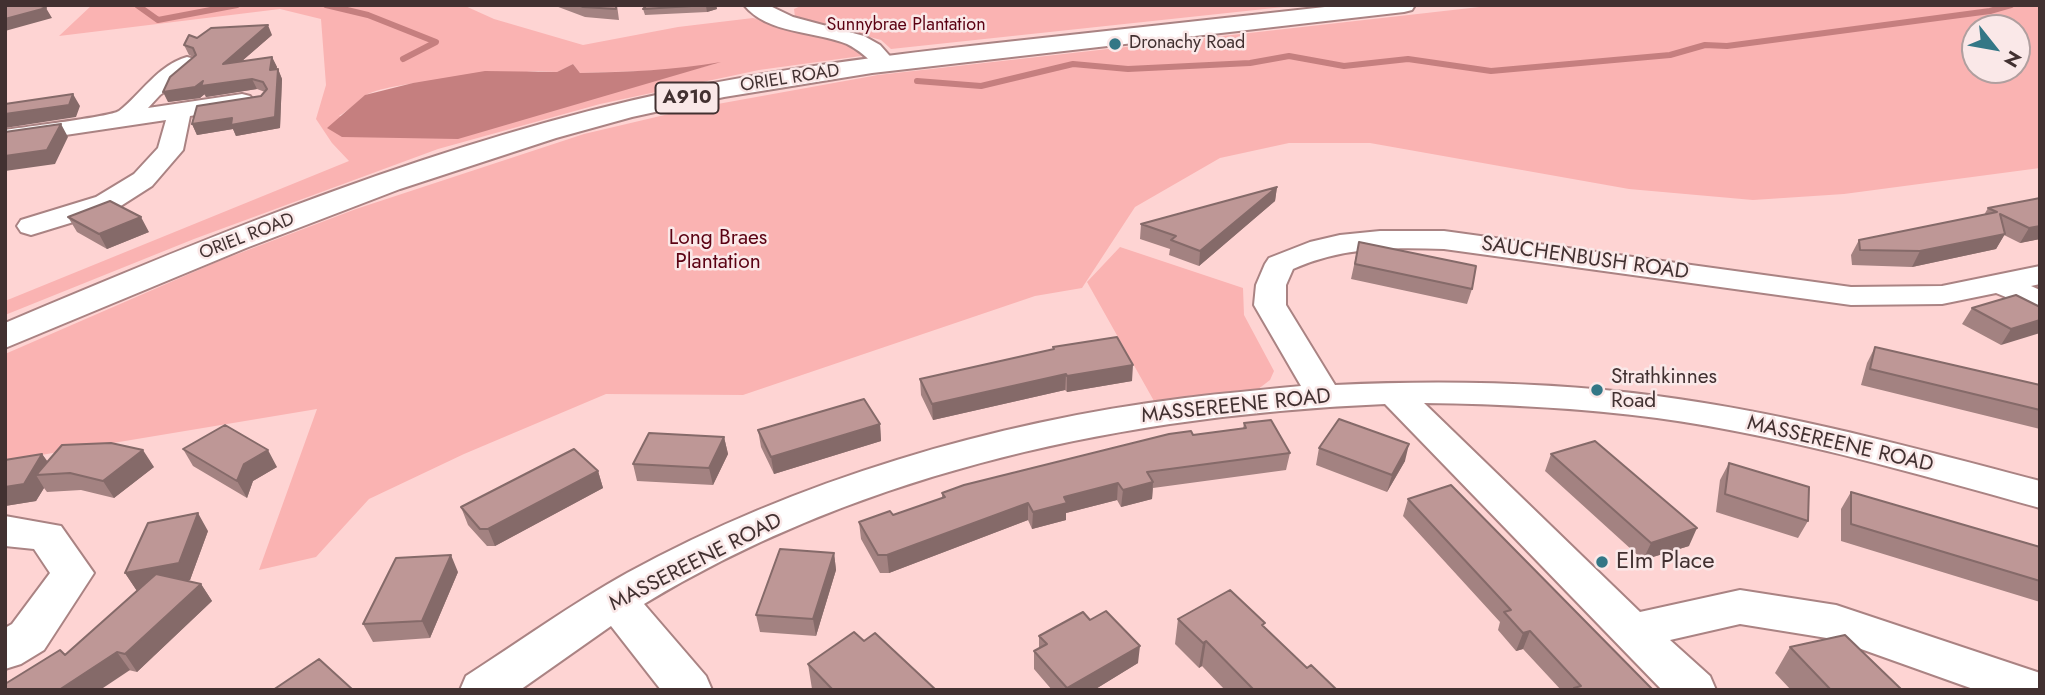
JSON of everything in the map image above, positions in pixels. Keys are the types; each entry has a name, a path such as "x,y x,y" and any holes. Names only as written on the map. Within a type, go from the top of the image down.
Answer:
{"main road":[{"name":"ORIEL ROAD","path":"5,337 162,269 428,168 627,110 763,82 885,63 1405,5"}],"street":[{"path":"768,12 869,45 885,63"},
{"path":"124,119 152,90 187,64"},
{"path":"5,137 257,99"},
{"path":"31,226 106,203 143,180 170,150 180,110"},
{"name":"SAUCHENBUSH ROAD","path":"1324,396 1270,306 1271,285 1280,264 1308,250 1377,237 1444,240 1851,296 1942,295 2040,275"},
{"path":"2001,284 2040,302"},
{"name":"MASSEREENE ROAD","path":"483,690 616,600 731,540 866,485 1020,440 1180,410 1324,396 1481,391 1656,407 1811,435 2040,495"},
{"path":"1395,394 1693,690"},
{"path":"5,531 47,536 74,573 28,637 5,651"},
{"path":"616,600 689,690"},
{"path":"1631,631 1740,607 1836,622 2032,690"}],"green space":[{"path":"92,5 463,5 494,19 583,45 678,27 753,18 864,46 861,56 759,70 600,104 438,149 194,239 5,315 5,301 349,161 332,143 316,119 326,85 321,19 280,9 59,36","holes":["573,64 580,73 673,70 714,64 435,138 414,136 339,116 365,96 396,86 474,76 557,72"]},
{"name":"Sunnybrae Plantation","path":"803,5 1302,5 891,49 881,40 795,17 794,9"},
{"name":"Long Braes Plantation","path":"1497,5 2040,5 2040,168 1844,194 1753,200 1629,189 1370,143 1289,143 1220,158 1135,207 1082,288 1035,296 743,395 606,394 464,454 369,499 316,557 259,570 317,409 5,461 5,354 219,261 356,209 584,134 690,109 878,75"},
{"path":"1120,247 1243,288 1244,315 1274,371 1270,380 1257,390 1154,401 1087,282"}],"shaded area":[{"path":"721,62 458,139 342,137 327,128 365,95 413,83 485,71 557,72 573,64 580,73 651,70"}],"building":[{"path":"5,5 39,5 46,8 5,19"},
{"path":"579,5 616,5 616,9 583,7"},
{"path":"647,5 708,5 643,9"},
{"path":"268,25 223,64 272,57 270,70 278,69 275,117 231,125 232,118 192,124 197,106 261,96 267,89 263,82 252,79 201,86 203,81 195,87 163,92 170,77 196,55 193,48 184,45 189,35 197,38 211,28"},
{"path":"73,94 69,105 5,114 5,104"},
{"path":"61,124 47,150 5,156 5,132"},
{"path":"1277,187 1200,251 1171,240 1176,236 1141,224"},
{"path":"2040,198 2040,226 2029,228 2000,214 2005,234 1920,251 1860,250 1859,240 1997,212 1988,208"},
{"path":"110,201 141,217 99,234 68,217"},
{"path":"1359,242 1476,266 1472,289 1355,264"},
{"path":"2016,295 2040,307 2040,320 2011,329 1972,308"},
{"path":"1117,337 1133,365 1067,376 1066,374 932,404 920,379 1054,349 1053,347"},
{"path":"1875,347 2040,385 2040,410 1870,369"},
{"path":"864,399 880,424 771,457 758,430"},
{"path":"1339,419 1409,444 1392,475 1319,448"},
{"path":"1271,420 1290,453 1147,472 1153,482 1123,490 1118,483 1064,497 1067,503 1033,512 1028,503 887,555 878,555 859,522 890,511 893,515 945,497 942,493 964,485 1169,434 1191,431 1193,435 1246,428 1244,423"},
{"path":"225,425 268,450 244,464 237,481 183,449"},
{"path":"649,433 724,437 709,468 633,464"},
{"path":"1595,441 1697,528 1651,543 1551,454"},
{"path":"111,443 143,450 103,481 70,473 36,475 62,445"},
{"path":"574,449 598,471 488,529 480,529 461,507"},
{"path":"42,454 24,484 5,487 5,460"},
{"path":"1729,463 1809,487 1808,521 1725,494"},
{"path":"1451,485 1653,690 1575,690 1574,688 1581,686 1530,631 1523,633 1504,612 1511,610 1408,499"},
{"path":"1851,492 2040,547 2040,581 1851,524"},
{"path":"198,513 179,563 125,573 148,523"},
{"path":"780,549 834,553 813,619 756,615"},
{"path":"451,555 422,621 363,624 396,558"},
{"path":"156,574 201,584 125,654 117,652 59,690 5,690 5,684 60,650 65,655"},
{"path":"1230,590 1307,668 1311,665 1337,690 1254,690 1206,641 1203,643 1178,619"},
{"path":"1106,611 1140,646 1067,688 1034,651 1047,644 1039,636 1083,612 1090,620"},
{"path":"854,632 864,641 875,633 936,690 833,690 808,664"},
{"path":"1845,635 1902,690 1831,690 1790,647"},
{"path":"319,659 353,690 273,690"}],"waterway":[{"path":"137,5 158,20 237,5"},
{"path":"326,5 368,15 436,42 403,59"},
{"path":"917,81 981,86 1073,64 1128,69 1250,63 1289,56 1344,66 1408,59 1491,71 1670,55 1705,45 1727,46 1990,11 2011,5"}],"place":[{"name":"Dronachy Road","path":"1115,44"},
{"name":"Strathkinnes Road","path":"1597,390"},
{"name":"Elm Place","path":"1602,562"}]}
